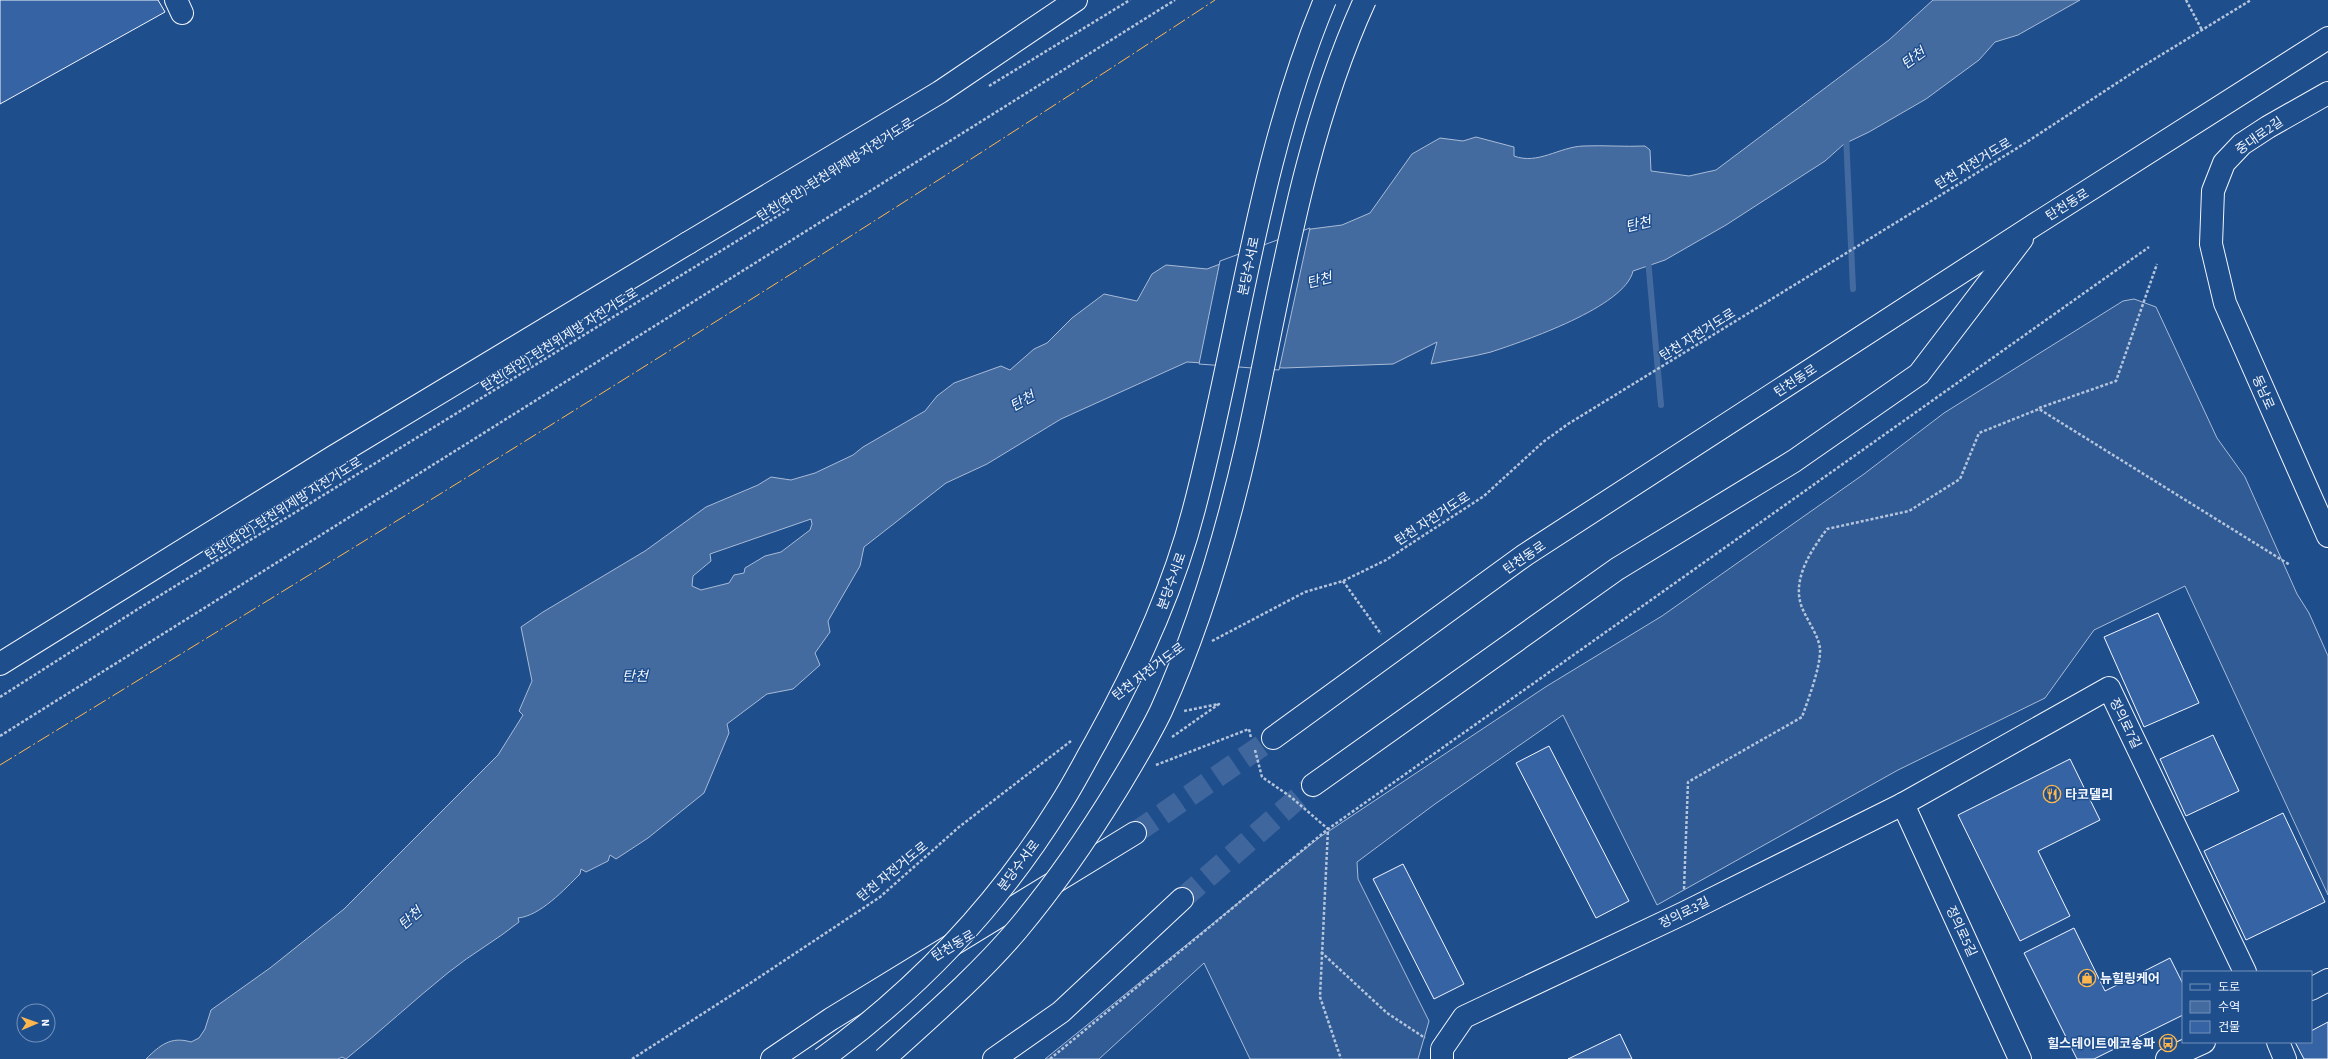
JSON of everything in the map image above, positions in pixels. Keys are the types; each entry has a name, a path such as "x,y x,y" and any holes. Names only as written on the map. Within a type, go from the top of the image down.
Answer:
{"main road":[{"path":"688,242 716,217 999,37 1054,0"},
{"path":"0,664 320,465 688,242 940,92 1076,0"},
{"name":"분당수서로","path":"822,1059 850,1038 926,974 974,923 1033,846 1062,804 1119,701 1161,609 1176,572 1192,517 1274,150 1291,90 1325,0"},
{"path":"884,1059 942,1007 1016,932 1084,843 1136,758 1160,714 1202,608 1221,548 1246,446 1297,206 1327,95 1346,41 1365,0"},
{"name":"탄천동로","path":"1273,738 1525,555 2031,226 2328,38"},
{"name":"중대로2길","path":"2211,244 2213,191 2224,163 2242,144 2268,127 2328,93"},
{"path":"1313,785 1617,569 1794,461 1919,374 2031,226"},
{"name":"동남로","path":"2211,244 2225,304 2328,536"},
{"name":"정의로7길","path":"1903,804 2109,688 2245,971"},
{"name":"정의로3길","path":"1442,1054 1464,1017 1684,912 1903,804"},
{"name":"정의로5길","path":"1903,804 2020,1059"},
{"name":"탄천동로","path":"772,1059 831,1019 1135,832"},
{"path":"994,1059 1061,1012 1182,899"},
{"path":"2312,988 2328,980"},
{"path":"2167,1059 2202,1043"},
{"path":"2278,1043 2285,1059"}],"path":[{"path":"987,88 1130,0"},
{"path":"0,736 1175,0"},
{"path":"2186,0 2202,30"},
{"name":"탄천 자전거도로","path":"1211,642 1305,592 1343,581 1386,560 1484,496 1543,442 1568,424 1647,377 1839,256 2019,147 2251,0"},
{"name":"탄천(좌안)-탄천위제방 자전거도로","path":"0,697 138,609 790,209"},
{"path":"1050,1059 1328,829 2149,247"},
{"path":"1684,912 1688,782 1802,717 1814,680 1820,649 1800,604 1800,574 1815,546 1827,529 1909,511 1960,479 1979,433 2116,381 2157,264"},
{"path":"2039,409 2290,564"},
{"path":"1343,581 1393,650"},
{"path":"1249,729 1262,777 1291,797 1328,829"},
{"name":"탄천 자전거도로","path":"632,1059 880,897 959,828 1075,739"},
{"path":"1328,829 1320,997 1341,1059"},
{"path":"1321,952 1387,1014 1442,1054"}],"shaded area":[{"path":"2134,299 2156,307 2217,438 2245,477 2297,594 2309,613 2328,656 2328,895 2185,586 2094,630 2045,698 1898,770 1657,905 1563,715 1435,804 1357,862 1358,879 1429,1021 1418,1059 1250,1059 1204,963 1099,1059 1045,1059 1320,837 1547,686 1662,616 1864,474 1944,413 2123,301"}],"water":[{"name":"탄천","path":"1933,0 2080,0 2018,35 1995,42 1979,60 1926,99 1869,132 1844,144 1825,161 1726,225 1665,260 1633,271 1626,284 1612,297 1593,310 1548,331 1491,352 1431,364 1437,342 1393,364 1284,368 1187,362 1061,419 987,464 946,483 864,547 860,566 828,621 830,632 815,653 820,665 793,689 767,694 727,724 729,733 704,793 648,838 616,859 610,855 608,861 586,872 581,869 580,874 552,901 535,912 518,918 519,922 449,972 346,1059 342,1057 338,1059 146,1059 166,1043 178,1040 191,1042 199,1038 205,1029 211,1010 270,968 344,909 498,755 523,715 519,711 532,681 521,627 543,612 645,551 706,507 758,485 771,477 791,480 815,473 853,455 863,447 925,411 937,396 954,383 1001,366 1010,370 1034,349 1047,343 1072,318 1104,294 1137,301 1152,274 1166,265 1207,269 1311,229 1342,225 1370,213 1412,154 1440,138 1463,141 1476,137 1514,147 1514,156 1523,158 1540,157 1565,149 1583,146 1645,146 1650,150 1651,171 1689,176 1716,170 1889,40","holes":["811,519 812,524 810,530 781,552 765,556 745,568 744,573 734,575 729,583 701,590 692,586 693,576 711,561 710,554"]}],"pier":[{"path":"1310,228 1279,370 1199,364 1220,261"}],"building":[{"path":"0,0 158,0 165,12 0,104"},
{"path":"2158,613 2199,703 2144,727 2104,637"},
{"path":"2213,735 2239,791 2186,816 2160,759"},
{"path":"1549,746 1629,901 1596,918 1516,763"},
{"path":"2070,759 2100,820 2038,851 2070,916 2020,941 1958,815"},
{"path":"2283,813 2325,902 2246,940 2204,851"},
{"path":"1403,864 1464,984 1434,999 1373,879"},
{"path":"2074,928 2105,991 2170,958 2182,982 2182,1015 2094,1059 2077,1059 2024,953"},
{"path":"2328,1022 2328,1059 2304,1059 2296,1043 2312,1043 2312,1030"},
{"path":"1620,1034 1632,1059 1568,1059"}],"waterway":[{"path":"1846,135 1853,289"},
{"path":"1648,259 1661,405"}],"tunnel":[{"path":"1135,833 1273,738"},
{"path":"1182,899 1313,785"}],"power":[{"path":"0,765 610,388 914,196 1215,0"}],"place":[{"name":"타코델리","path":"2052,794"},
{"name":"뉴힐링케어","path":"2087,978"},
{"name":"힐스테이트에코송파","path":"2168,1043"}]}
